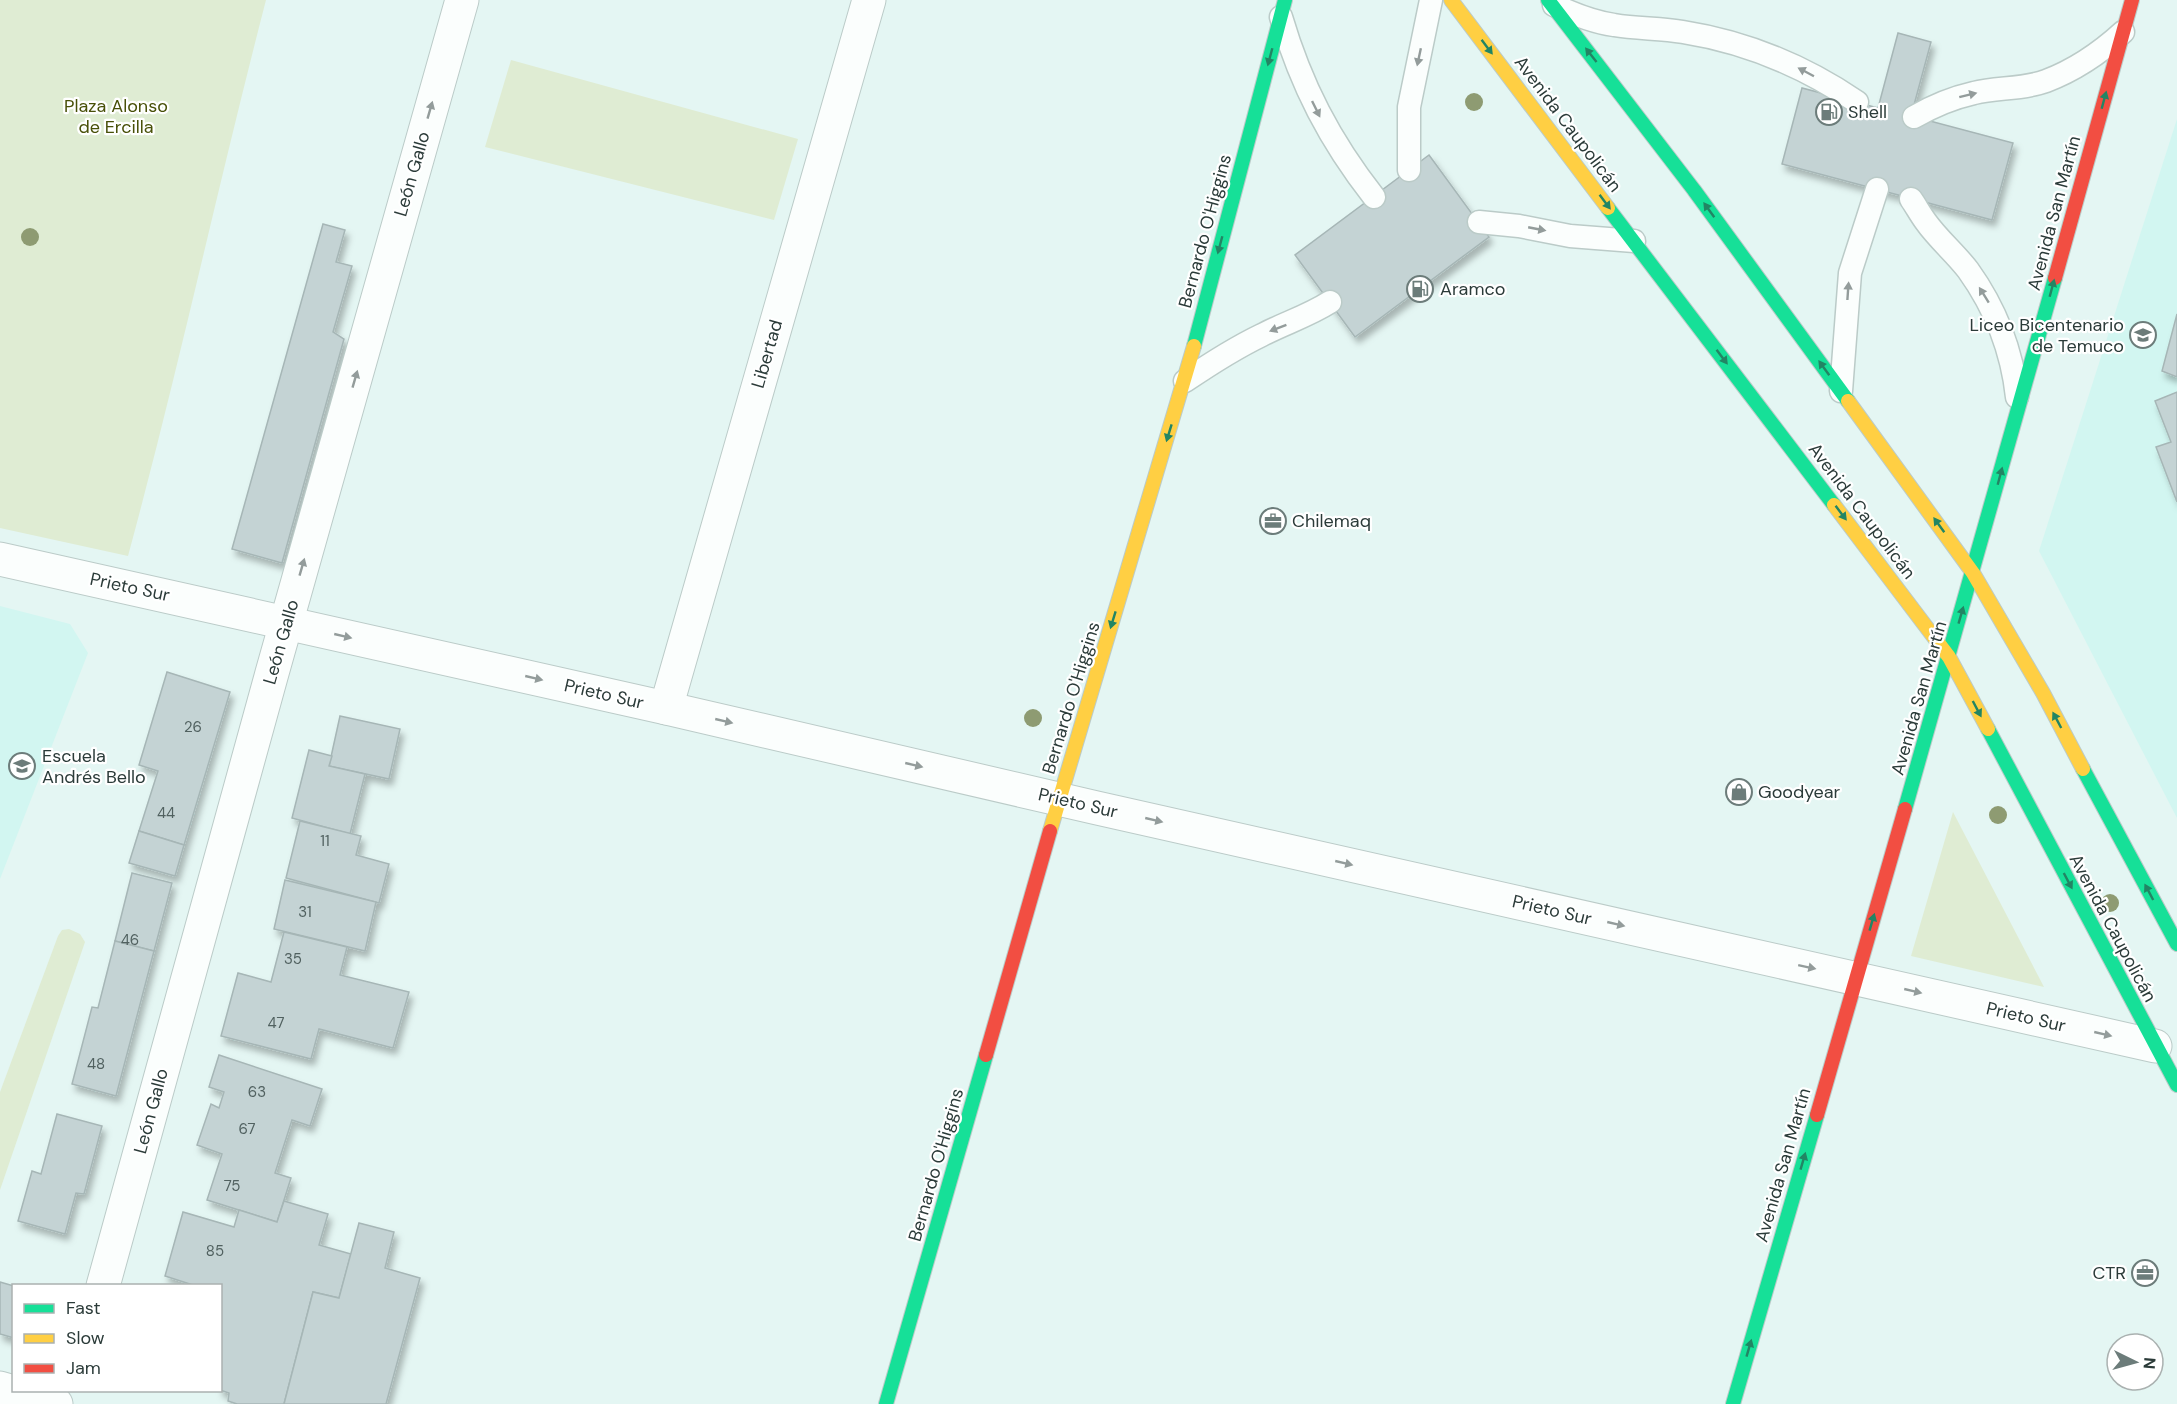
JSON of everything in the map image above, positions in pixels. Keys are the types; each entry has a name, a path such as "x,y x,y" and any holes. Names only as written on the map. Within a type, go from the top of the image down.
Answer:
{"main road":[{"name":"Avenida Caupolicán","path":"1451,0 1949,657 2177,1085"},
{"name":"Avenida San Martín","path":"1732,1404 1973,573 2132,0"},
{"path":"1549,2 1687,180 1973,573 2043,693 2177,944"},
{"name":"Bernardo O'Higgins","path":"886,1404 1059,799 1185,381 1283,8"}],"street":[{"name":"León Gallo","path":"104,1284 286,623 462,0"},
{"name":"Libertad","path":"666,708 869,0"},
{"name":"Prieto Sur","path":"0,559 2156,1046"},
{"path":"14,1392 56,1404"}],"lane":[{"path":"1409,171 1409,107 1431,0"},
{"path":"1549,2 1582,17 1615,26 1682,32 1724,40 1763,52 1800,69 1857,102"},
{"path":"1283,8 1292,52 1323,124 1349,165 1374,197"},
{"path":"1914,117 1944,101 1976,92 2008,90 2045,81 2078,66 2102,51 2123,32"},
{"path":"1841,391 1850,273 1877,189"},
{"path":"1911,199 1926,222 1968,270 1989,303 2005,338 2015,374 2018,411"},
{"path":"1479,222 1519,226 1570,236 1634,241"},
{"path":"1185,381 1223,355 1330,302"}],"shaded area":[{"name":"Liceo Bicentenario de Temuco","path":"2177,119 2177,818 2039,551"},
{"name":"Escuela Andrés Bello","path":"0,606 70,624 88,653 0,879"}],"green space":[{"name":"Plaza Alonso de Ercilla","path":"0,0 266,0 128,556 0,528"},
{"path":"511,60 798,139 774,220 485,147"},
{"path":"1953,812 2044,987 1911,956"},
{"path":"69,929 80,934 85,942 0,1190 0,1092 58,936 62,930"}],"building":[{"path":"1898,33 1931,42 1911,116 2013,143 1992,220 1782,164 1802,88 1878,108"},
{"path":"1429,155 1489,237 1355,337 1295,255"},
{"path":"323,224 345,230 336,262 352,266 333,332 344,339 282,563 232,549"},
{"path":"2177,314 2177,377 2162,371"},
{"path":"2177,392 2177,502 2156,447 2171,442 2155,401"},
{"path":"167,672 230,692 184,845 139,831 158,771 139,765"},
{"path":"340,716 400,729 389,779 329,766"},
{"path":"309,750 332,756 329,766 365,774 350,834 292,818"},
{"path":"300,821 361,836 356,855 389,864 379,903 286,878"},
{"path":"139,831 184,845 175,876 129,863"},
{"path":"132,873 172,883 154,951 115,941"},
{"path":"285,880 376,902 365,951 274,929"},
{"path":"284,932 347,947 340,975 409,992 393,1048 319,1029 311,1059 221,1036 238,973 271,982"},
{"path":"115,941 154,951 116,1096 72,1084 92,1007 98,1008"},
{"path":"219,1055 322,1089 310,1126 292,1120 275,1173 291,1178 277,1222 207,1200 222,1154 197,1145 211,1104 219,1108 224,1092 209,1087"},
{"path":"57,1114 102,1126 84,1194 76,1193 65,1234 18,1221 32,1171 41,1174"},
{"path":"284,1201 328,1214 319,1245 351,1254 339,1298 313,1292 284,1404 237,1404 228,1401 229,1393 222,1391 222,1284 190,1284 165,1276 183,1212 234,1227 239,1210 277,1222"},
{"path":"359,1223 394,1232 385,1268 420,1278 386,1404 284,1404 313,1292 339,1298"},
{"path":"0,1282 12,1285 12,1337 0,1334"}],"traffic: fast":[{"path":"1194,346 1285,0"},
{"path":"1548,0 1694,190 1848,401"},
{"path":"1608,208 1834,505"},
{"path":"1905,809 2055,278"},
{"path":"1988,729 2177,1085"},
{"path":"2083,769 2177,944"},
{"path":"886,1404 986,1055"},
{"path":"1733,1404 1817,1115"}],"traffic: slow":[{"path":"1451,0 1608,208"},
{"path":"1050,831 1194,346"},
{"path":"1848,401 1973,573 2043,693 2083,769"},
{"path":"1834,505 1949,657 1988,729"}],"traffic: jam":[{"path":"2055,278 2132,0"},
{"path":"1817,1115 1905,809"},
{"path":"986,1055 1050,831"}],"place":[{"name":"Shell","path":"1829,112"},
{"name":"Aramco","path":"1420,289"},
{"name":"Liceo Bicentenario de Temuco","path":"2143,335"},
{"name":"Chilemaq","path":"1273,521"},
{"name":"Escuela Andrés Bello","path":"22,766"},
{"name":"Goodyear","path":"1739,792"},
{"name":"CTR","path":"2145,1273"}]}
